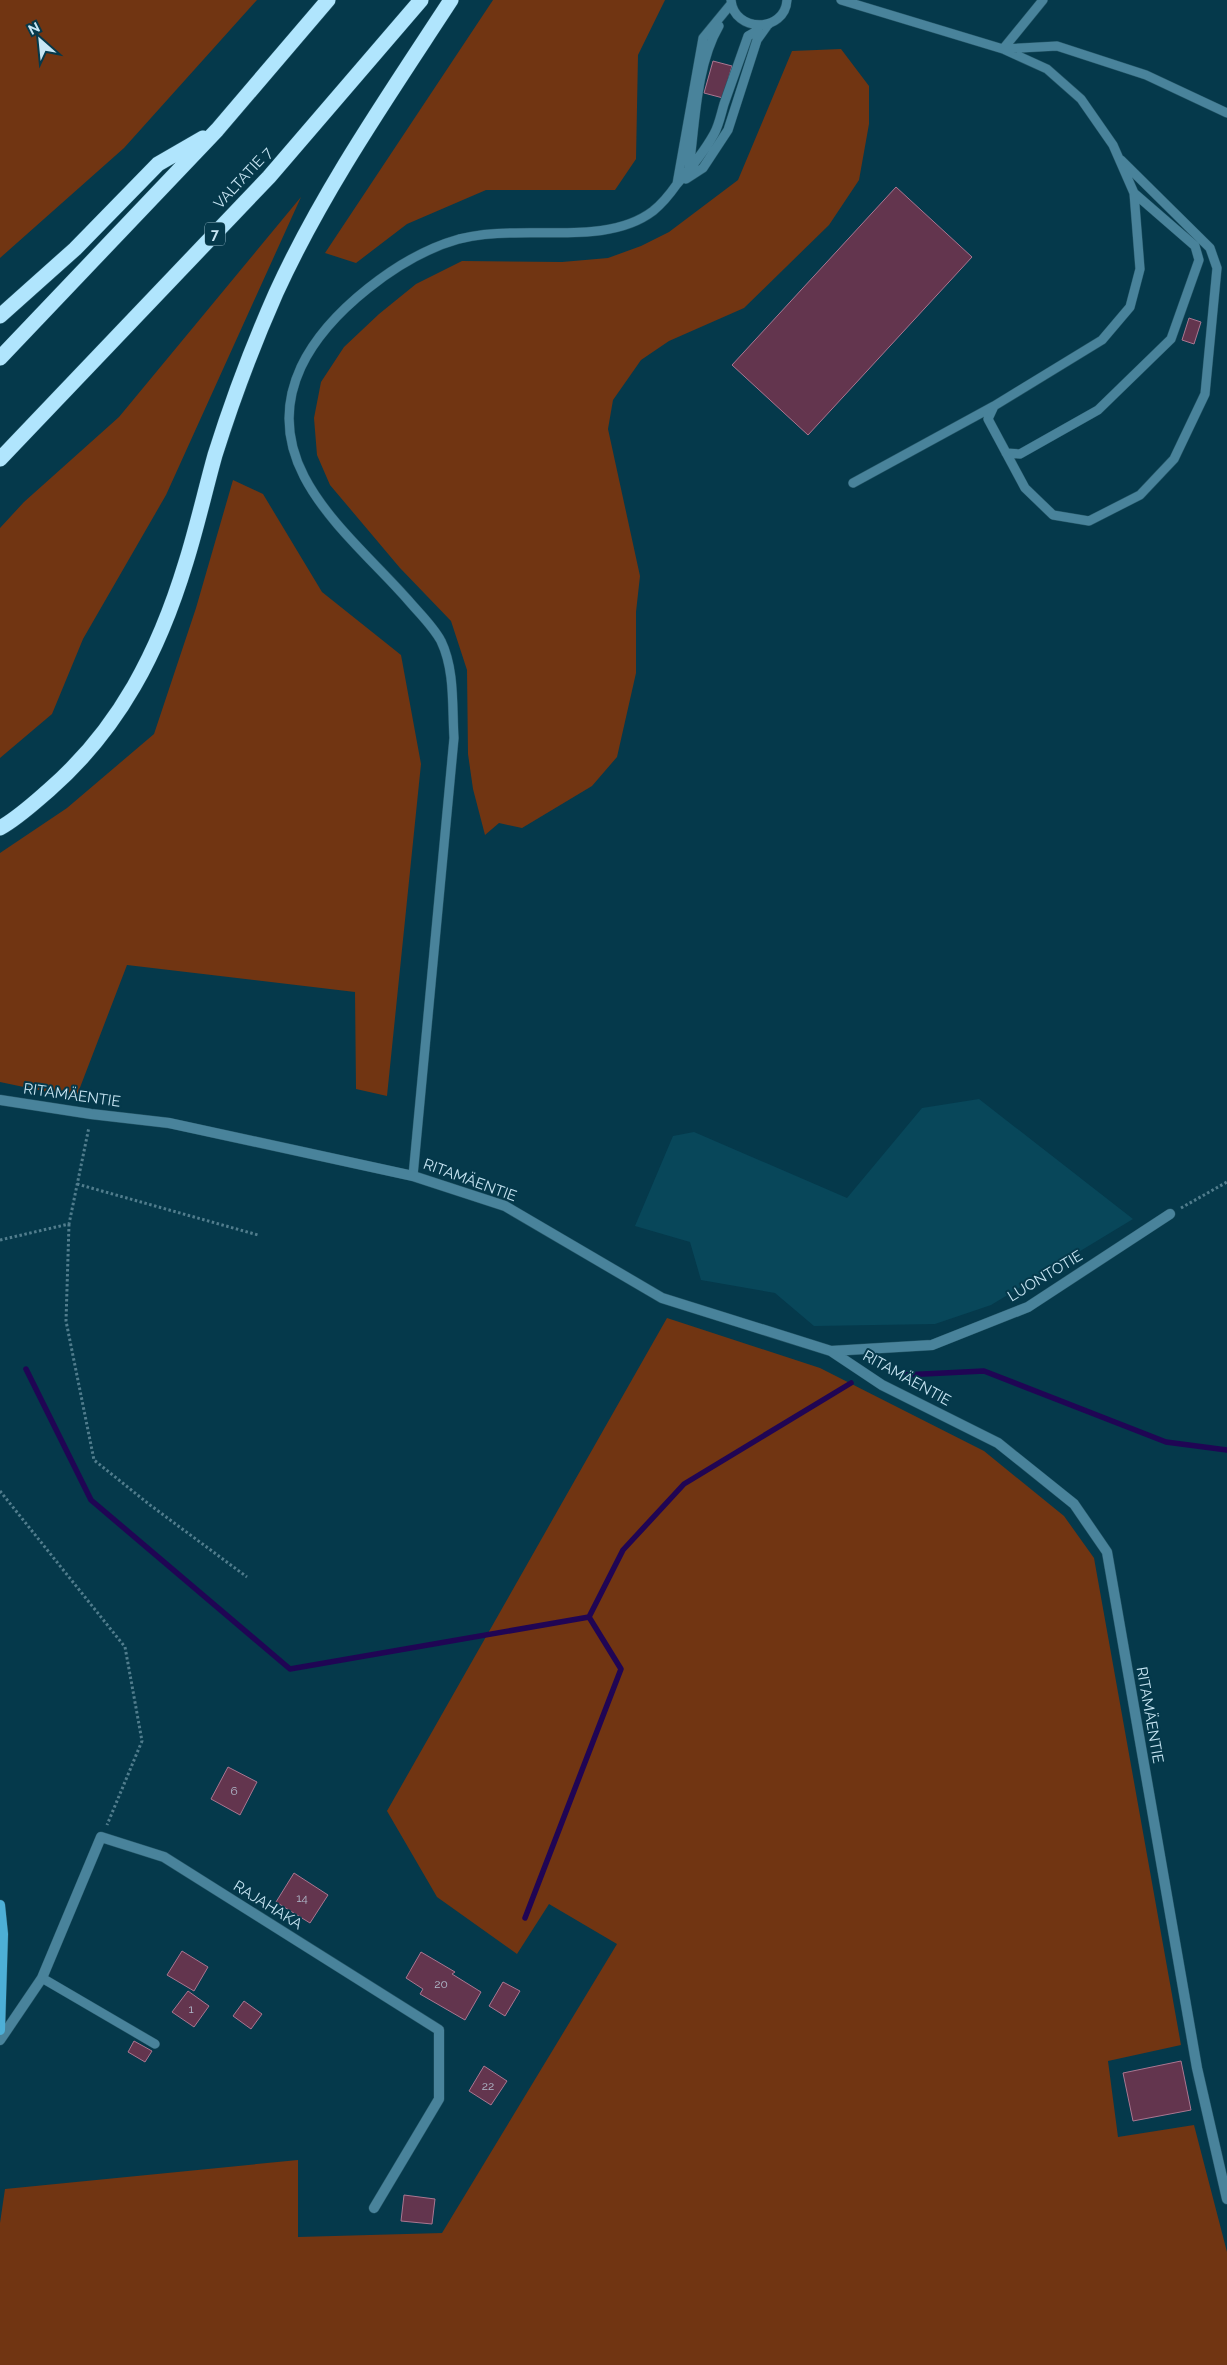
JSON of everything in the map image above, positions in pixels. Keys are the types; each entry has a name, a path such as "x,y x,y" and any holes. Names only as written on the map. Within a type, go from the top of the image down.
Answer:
{"highway":[{"path":"0,358 217,130 328,0"},
{"name":"VALTATIE 7","path":"0,459 269,177 421,0"},
{"path":"0,828 67,774 95,744 121,710 169,612 186,562 216,454 245,371 277,293 317,213 372,120 451,0"},
{"path":"0,316 74,249 158,164 217,130"}],"main road":[{"path":"0,1905 3,1934 0,2030"}],"street":[{"name":"RITAMÄENTIE","path":"0,1100 91,1114 169,1123 414,1176 505,1206 662,1298 831,1351 882,1384 998,1443 1074,1504 1107,1552 1197,2068 1227,2199"},
{"name":"LUONTOTIE","path":"831,1351 932,1345 1028,1307 1170,1214"},
{"path":"0,2040 42,1978 102,1837"},
{"name":"RAJAHAKA","path":"102,1837 164,1857 439,2030 439,2099 374,2208"}],"lane":[{"path":"414,1176 454,738 450,672 445,650 431,626 390,580 353,543 317,501 302,473 290,433 289,412 293,389 310,349 325,330 345,309 369,289 416,258 458,240 484,235 606,229 630,223 652,212 668,197 689,172 715,132 748,36 769,24 783,12 788,0"},
{"path":"841,0 1003,49 1047,69 1081,99 1113,145 1134,193 1140,269 1130,306 1102,340 994,406 853,483"},
{"path":"1003,49 1043,0"},
{"path":"731,2 741,20 750,24 769,24"},
{"path":"689,172 700,88 711,39 731,2"},
{"path":"677,185 703,38 731,2"},
{"path":"677,185 703,168 728,130 757,40 769,24"},
{"path":"1003,49 1058,46 1146,76 1227,112"},
{"path":"994,406 988,419 1006,453 1025,488 1053,515 1089,521 1140,495 1174,459 1205,394 1217,268 1210,248 1121,160"},
{"path":"1006,453 1020,454 1098,410 1171,339 1199,260 1195,246 1134,193"},
{"path":"42,1978 155,2044"}],"path":[{"path":"91,1114 69,1224 66,1321 94,1460 150,1505 247,1577"},
{"path":"1170,1214 1227,1182"},
{"path":"77,1184 258,1235"},
{"path":"0,1240 69,1224"},
{"path":"0,1490 125,1647 142,1741 102,1837"}],"shaded area":[{"path":"0,0 257,0 124,148 0,258"},
{"path":"493,0 665,0 638,55 636,159 615,190 486,190 407,224 356,263 325,253"},
{"path":"841,49 869,86 869,124 859,180 829,225 744,308 669,341 641,360 613,400 608,429 640,576 636,612 636,673 617,757 592,786 522,828 499,823 485,835 473,789 468,754 467,670 451,621 400,568 330,485 317,455 314,418 321,382 344,347 379,314 416,284 462,261 562,262 608,258 641,246 669,232 738,180 792,51"},
{"path":"301,197 166,495 83,639 52,714 0,758 0,528 24,502 119,417"},
{"path":"233,480 263,494 322,592 401,655 421,764 387,1096 356,1089 355,992 127,965 76,1098 0,1082 0,853 67,808 154,734 196,608"},
{"path":"979,1099 1133,1219 991,1305 935,1324 814,1326 775,1293 701,1280 690,1242 635,1226 673,1136 694,1132 847,1198 922,1108"},
{"path":"667,1318 820,1368 984,1451 1064,1516 1094,1558 1181,2045 1108,2061 1118,2137 1194,2125 1227,2252 1227,2365 0,2365 0,2223 5,2189 298,2160 298,2237 442,2233 617,1944 549,1904 517,1954 437,1897 387,1811"}],"building":[{"path":"713,61 732,66 723,98 704,93"},
{"path":"896,187 972,257 808,435 732,365"},
{"path":"1189,318 1201,322 1194,344 1182,340"},
{"path":"228,1767 257,1782 240,1815 211,1799"},
{"path":"294,1873 328,1895 310,1923 276,1902"},
{"path":"182,1951 208,1967 194,1991 167,1975"},
{"path":"421,1952 455,1972 452,1974 481,1992 465,2020 420,1994 423,1989 406,1978"},
{"path":"503,1982 520,1991 505,2016 489,2006"},
{"path":"188,1991 209,2006 194,2027 172,2012"},
{"path":"244,2001 262,2014 251,2029 233,2016"},
{"path":"134,2041 152,2051 145,2062 128,2052"},
{"path":"1181,2061 1191,2110 1133,2121 1123,2073"},
{"path":"484,2066 507,2081 491,2105 469,2091"},
{"path":"404,2195 435,2199 432,2224 401,2221"}],"waterway":[{"path":"26,1369 91,1500 290,1669 589,1617"},
{"path":"903,1375 984,1371 1166,1442 1227,1450"},
{"path":"525,1918 621,1669 589,1617 623,1550 684,1484 851,1383"}]}
